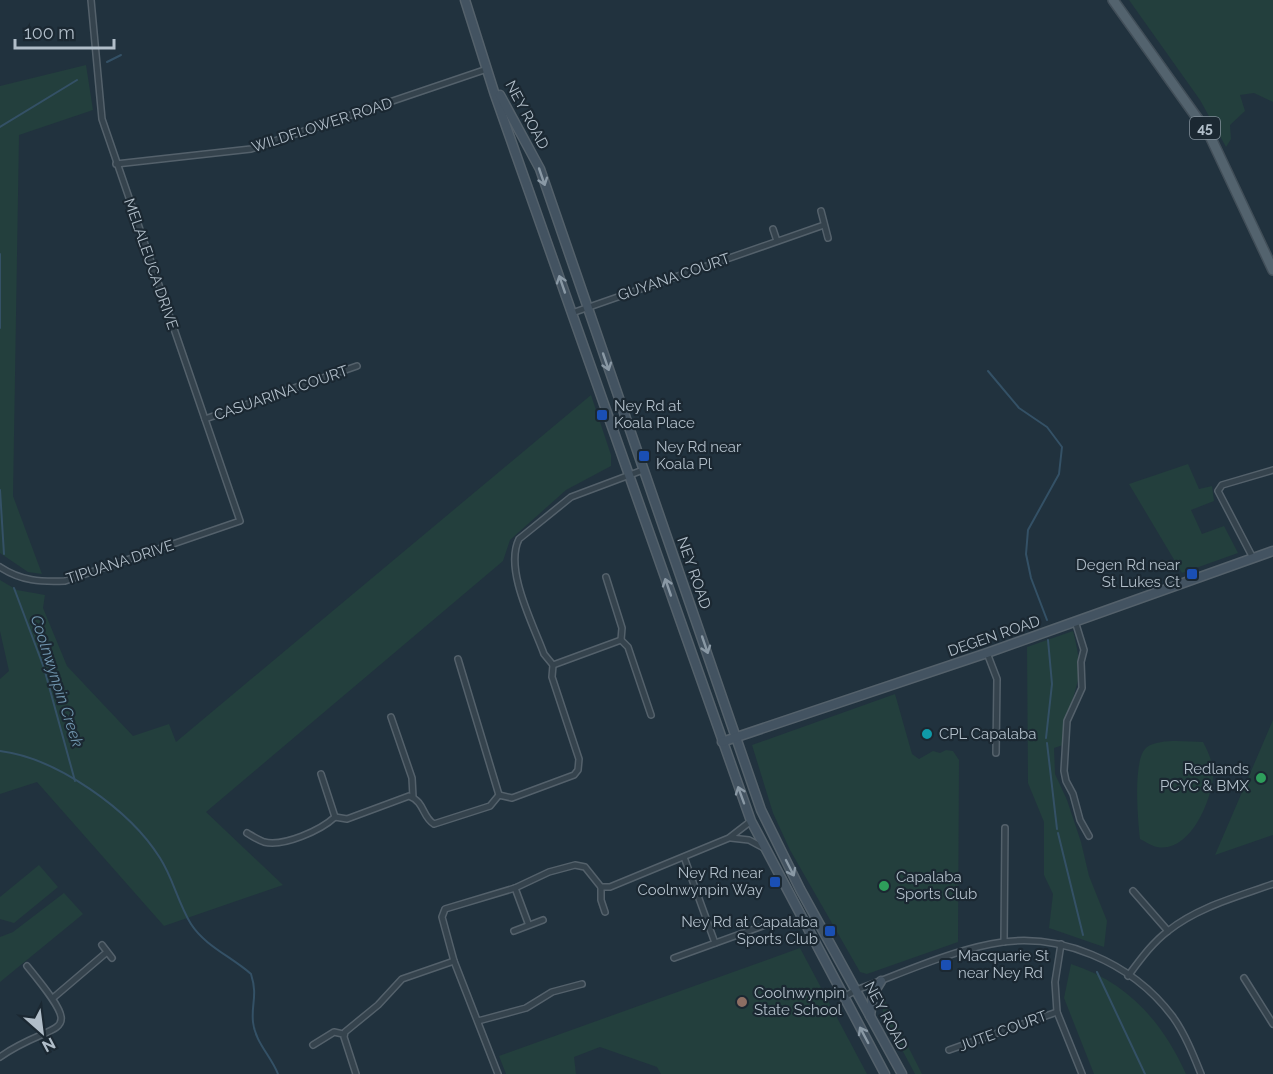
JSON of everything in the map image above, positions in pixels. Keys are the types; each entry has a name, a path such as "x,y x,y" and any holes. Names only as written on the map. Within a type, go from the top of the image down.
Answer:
{"main road":[{"name":"NEY ROAD","path":"465,0 572,313 751,821 885,1074"},
{"name":"45","path":"1113,0 1210,136 1273,270"},
{"name":"NEY ROAD","path":"488,69 540,169 761,810 800,889 902,1074"},
{"name":"DEGEN ROAD","path":"722,742 987,653 1273,551"},
{"path":"870,1017 873,994 881,981"}],"street":[{"name":"MELALEUCA DRIVE","path":"91,0 99,100 116,164 240,521"},
{"name":"WILDFLOWER ROAD","path":"116,164 251,149 488,69"},
{"path":"821,212 828,238"},
{"name":"GUYANA COURT","path":"572,313 824,225"},
{"path":"773,230 777,241"},
{"name":"CASUARINA COURT","path":"205,419 357,366"},
{"path":"499,795 512,798 574,775 578,770 579,759 552,677 553,665 544,654 515,572 515,547 519,539 557,506 586,491 643,470"},
{"path":"1253,558 1218,491 1222,485 1273,470"},
{"name":"TIPUANA DRIVE","path":"0,567 20,578 43,582 65,581 240,521"},
{"path":"606,577 622,628 621,640 628,647 651,715"},
{"path":"1075,621 1084,650 1081,663 1082,688 1067,721 1064,771 1080,820 1089,836"},
{"path":"553,665 621,640"},
{"path":"987,653 997,679 996,753"},
{"path":"458,659 499,795"},
{"path":"391,717 412,778 413,797"},
{"path":"321,774 335,818"},
{"path":"247,833 263,842 276,843 328,824 335,818 346,819 409,796 422,804 428,821 434,824 490,806 499,795"},
{"path":"601,887 610,887 729,838 751,821"},
{"path":"1004,942 1005,828"},
{"path":"729,838 749,840 764,848"},
{"path":"684,857 715,944"},
{"path":"498,1074 454,961 442,917 445,909 515,888 549,872 575,865 585,867 601,887 601,900 605,912"},
{"path":"1128,976 1168,931 1212,906 1273,884"},
{"path":"515,888 528,923"},
{"path":"1133,891 1168,931"},
{"path":"514,931 528,923 543,920"},
{"path":"674,958 768,924"},
{"path":"844,997 856,990 975,948 1004,942 1039,941 1061,944 1110,963 1145,988 1173,1017 1202,1074"},
{"path":"1061,944 1055,982 1057,1012 1082,1074"},
{"path":"102,945 112,958"},
{"path":"53,998 107,952"},
{"path":"343,1034 378,1005 402,979 454,961"},
{"path":"0,1047 2,1055 59,1026 62,1013 27,966"},
{"path":"1244,978 1273,1024"},
{"path":"478,1021 526,1008 552,992 582,984"},
{"name":"JUTE COURT","path":"949,1050 1057,1012"},
{"path":"313,1044 334,1032 343,1034"},
{"path":"343,1034 356,1074"}],"green space":[{"path":"1129,0 1273,0 1273,102 1254,93 1240,95 1245,111 1230,125 1231,139 1226,147 1200,100"},
{"path":"86,65 93,110 19,135 13,496 42,574 28,572 0,553 0,86"},
{"path":"591,395 611,455 611,466 566,490 510,540 503,561 206,812 283,885 164,926 37,782 0,794 0,679 9,671 0,631 0,580 17,590 45,595 43,608 67,666 133,736 169,724 176,742"},
{"path":"1188,464 1199,489 1212,486 1214,501 1191,510 1202,534 1224,526 1238,553 1182,573 1129,484"},
{"path":"1073,631 1079,671 1066,721 1063,745 1054,748 1055,774 1067,800 1089,876 1107,921 1104,947 1049,928 1053,894 1044,875 1044,822 1028,783 1027,647"},
{"path":"895,694 912,754 919,759 933,751 940,753 946,750 953,751 959,760 958,942 867,974 860,972 790,850 773,813 752,745"},
{"name":"Redlands PCYC & BMX","path":"1273,720 1273,835 1215,855"},
{"path":"1160,742 1203,742 1211,759 1213,778 1207,801 1196,824 1188,835 1168,847 1157,847 1140,839 1137,790 1142,753 1147,747"},
{"path":"39,865 58,887 14,923 0,919 0,897"},
{"path":"64,893 83,914 0,982 0,937 13,932"},
{"name":"Coolnwynpin State School","path":"800,948 867,1074 661,1074 657,1067 600,1047 574,1057 576,1074 506,1074 499,1056"},
{"path":"1071,964 1109,981 1140,1006 1166,1037 1186,1074 1094,1074 1064,998"},
{"path":"882,995 922,1074 915,1074 883,1014"}],"waterway":[{"path":"107,62 121,55"},
{"path":"0,127 77,80"},
{"name":"Coolnwynpin Creek","path":"0,254 0,328"},
{"name":"Coolnwynpin Creek","path":"988,371 1019,408 1047,427 1062,447 1059,474 1028,530 1026,554 1031,578 1047,620"},
{"name":"Coolnwynpin Creek","path":"0,490 4,554"},
{"name":"Coolnwynpin Creek","path":"14,588 44,668 75,781"},
{"name":"Coolnwynpin Creek","path":"1046,738 1052,684 1048,640"},
{"name":"Coolnwynpin Creek","path":"1047,743 1057,829"},
{"name":"Coolnwynpin Creek","path":"0,751 45,764 68,775 111,805 147,840 165,866 186,916 197,932 251,974 254,988 254,1029 278,1074"},
{"name":"Coolnwynpin Creek","path":"1058,833 1083,935"},
{"name":"Coolnwynpin Creek","path":"1097,972 1145,1074"}],"place":[{"name":"Ney Rd at Koala Place","path":"602,415"},
{"name":"Ney Rd near Koala Pl","path":"644,456"},
{"name":"Degen Rd near St Lukes Ct","path":"1192,574"},
{"name":"CPL Capalaba","path":"927,734"},
{"name":"Redlands PCYC & BMX","path":"1261,778"},
{"name":"Ney Rd near Coolnwynpin Way","path":"775,882"},
{"name":"Capalaba Sports Club","path":"884,886"},
{"name":"Ney Rd at Capalaba Sports Club","path":"830,931"},
{"name":"Macquarie St near Ney Rd","path":"946,965"},
{"name":"Coolnwynpin State School","path":"742,1002"}]}
